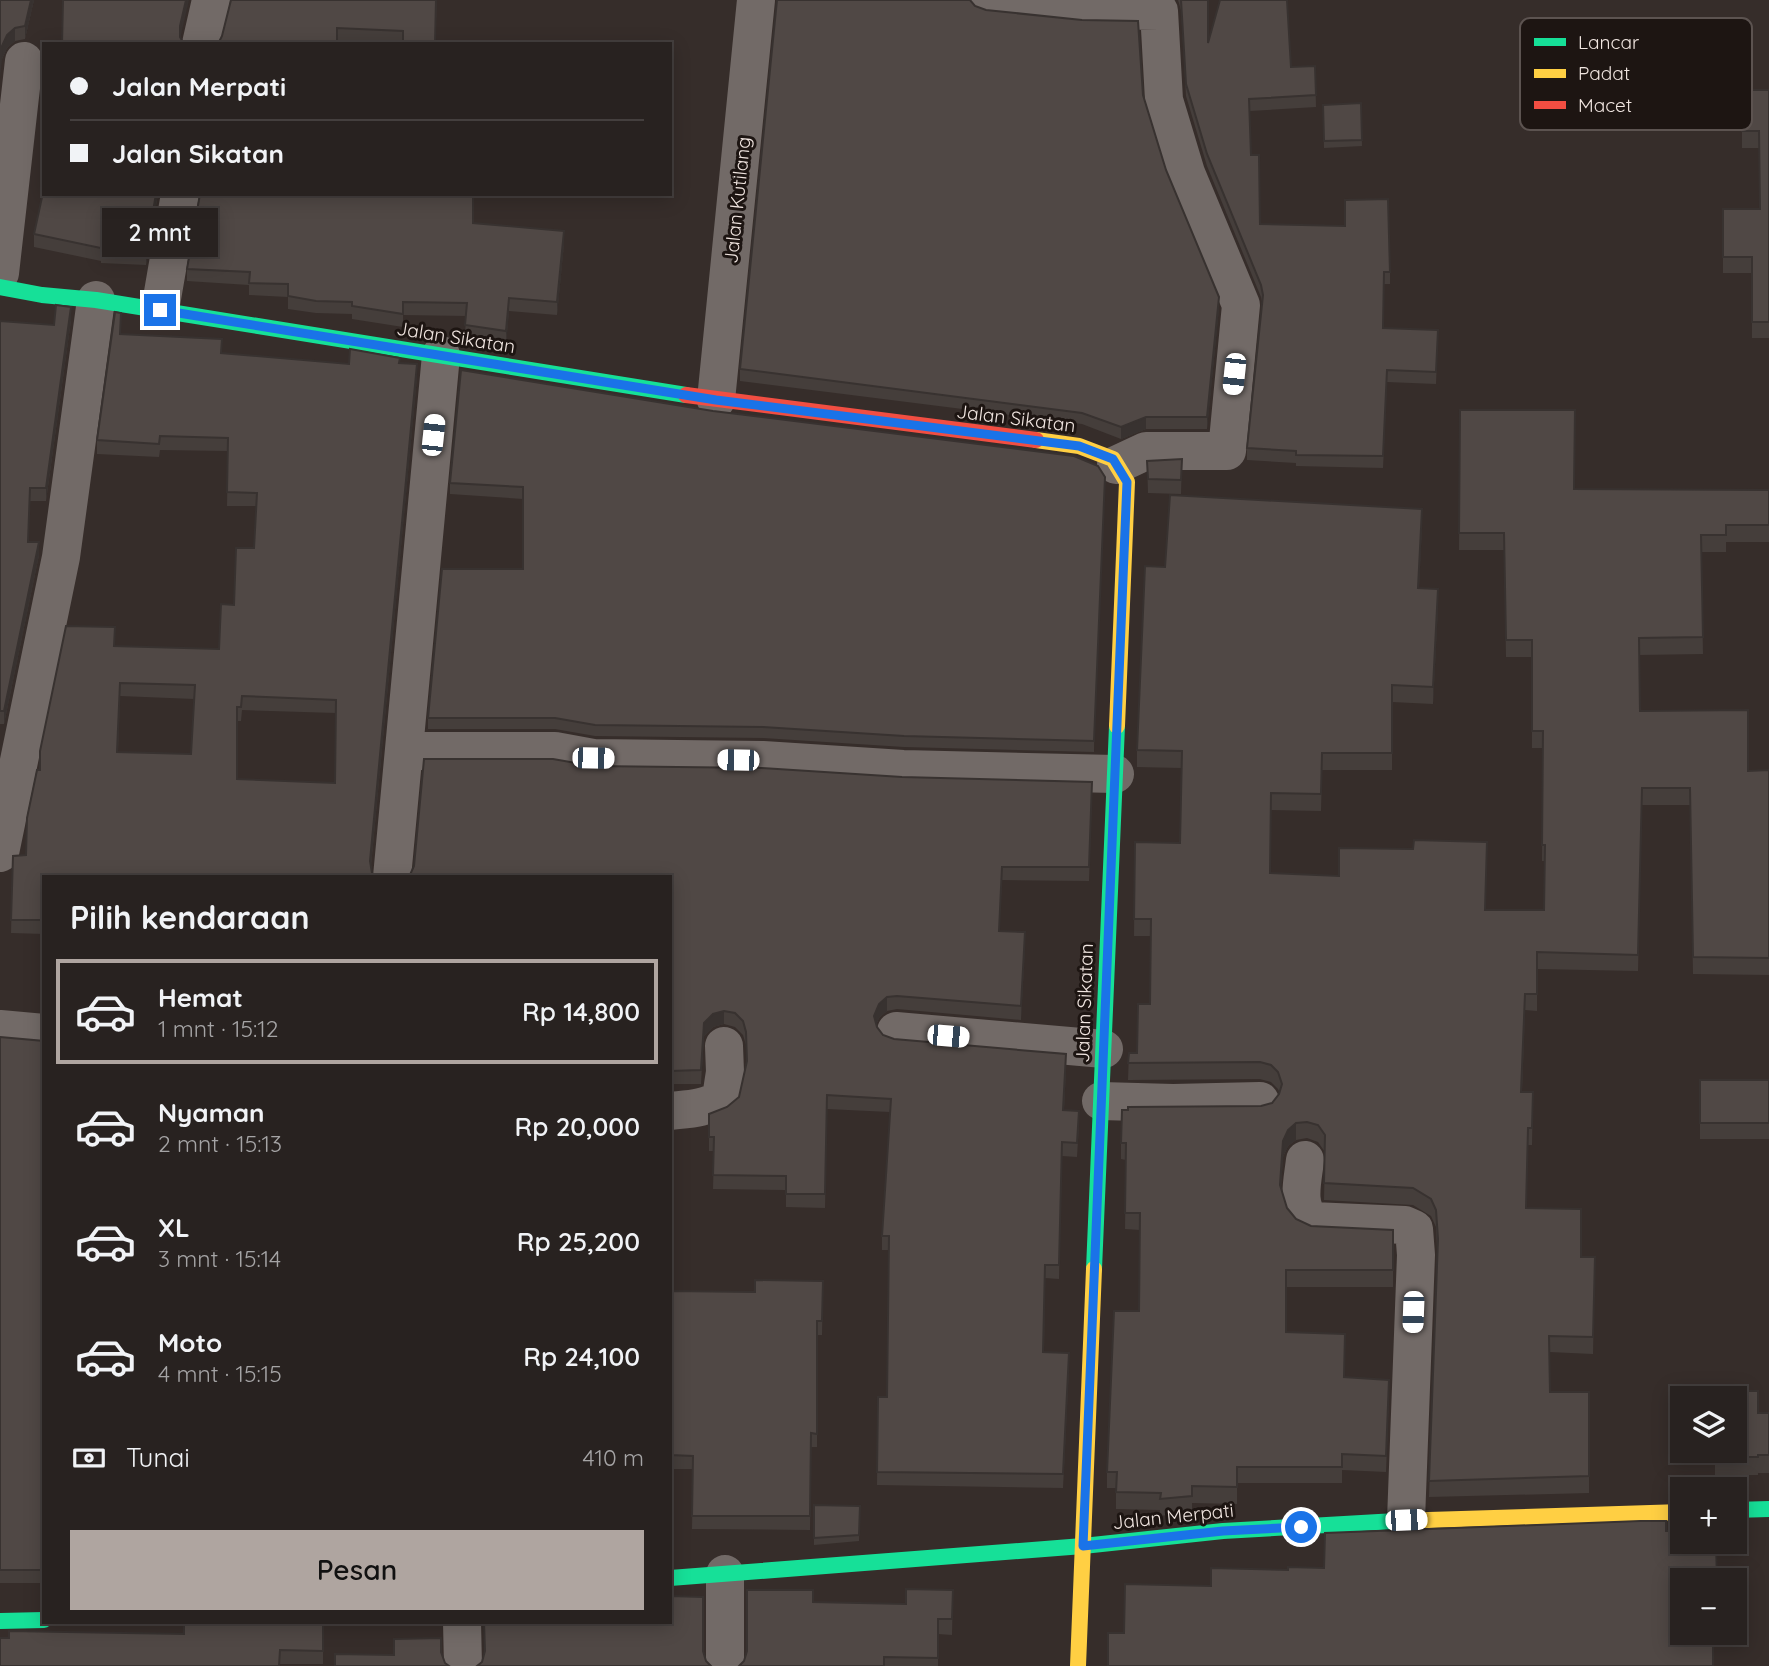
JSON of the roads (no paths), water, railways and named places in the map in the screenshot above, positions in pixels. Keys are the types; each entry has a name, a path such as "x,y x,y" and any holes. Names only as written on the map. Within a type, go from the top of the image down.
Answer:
{"street":[{"path":"201,42 211,0"},
{"name":"Jalan Kutilang","path":"716,400 756,0"},
{"path":"988,0 1084,10 1159,11 1164,100 1185,173 1241,304 1227,451 1146,451 1116,465"},
{"path":"0,273 23,61"},
{"path":"160,310 180,196"},
{"name":"Jalan Sikatan","path":"0,287 160,310 716,400 1079,446 1113,459 1127,482 1078,1666"},
{"path":"0,853 7,784 61,557 96,300"},
{"path":"392,875 441,355"},
{"path":"404,751 555,751 593,758 763,760 903,769 1115,774"},
{"path":"0,1029 42,1033"},
{"path":"896,1031 1104,1049"},
{"path":"672,1111 698,1108 713,1104 721,1098 725,1072 724,1046"},
{"path":"1101,1101 1259,1101"},
{"path":"1305,1160 1301,1201 1304,1214 1312,1222 1405,1224 1414,1229 1416,1255 1406,1520"},
{"path":"1747,1510 1769,1509"},
{"name":"Jalan Merpati","path":"672,1578 1083,1546 1223,1531 1406,1520 1670,1512"},
{"path":"725,1574 725,1666"},
{"path":"0,1621 42,1620"},
{"path":"462,1624 463,1666"}]}
